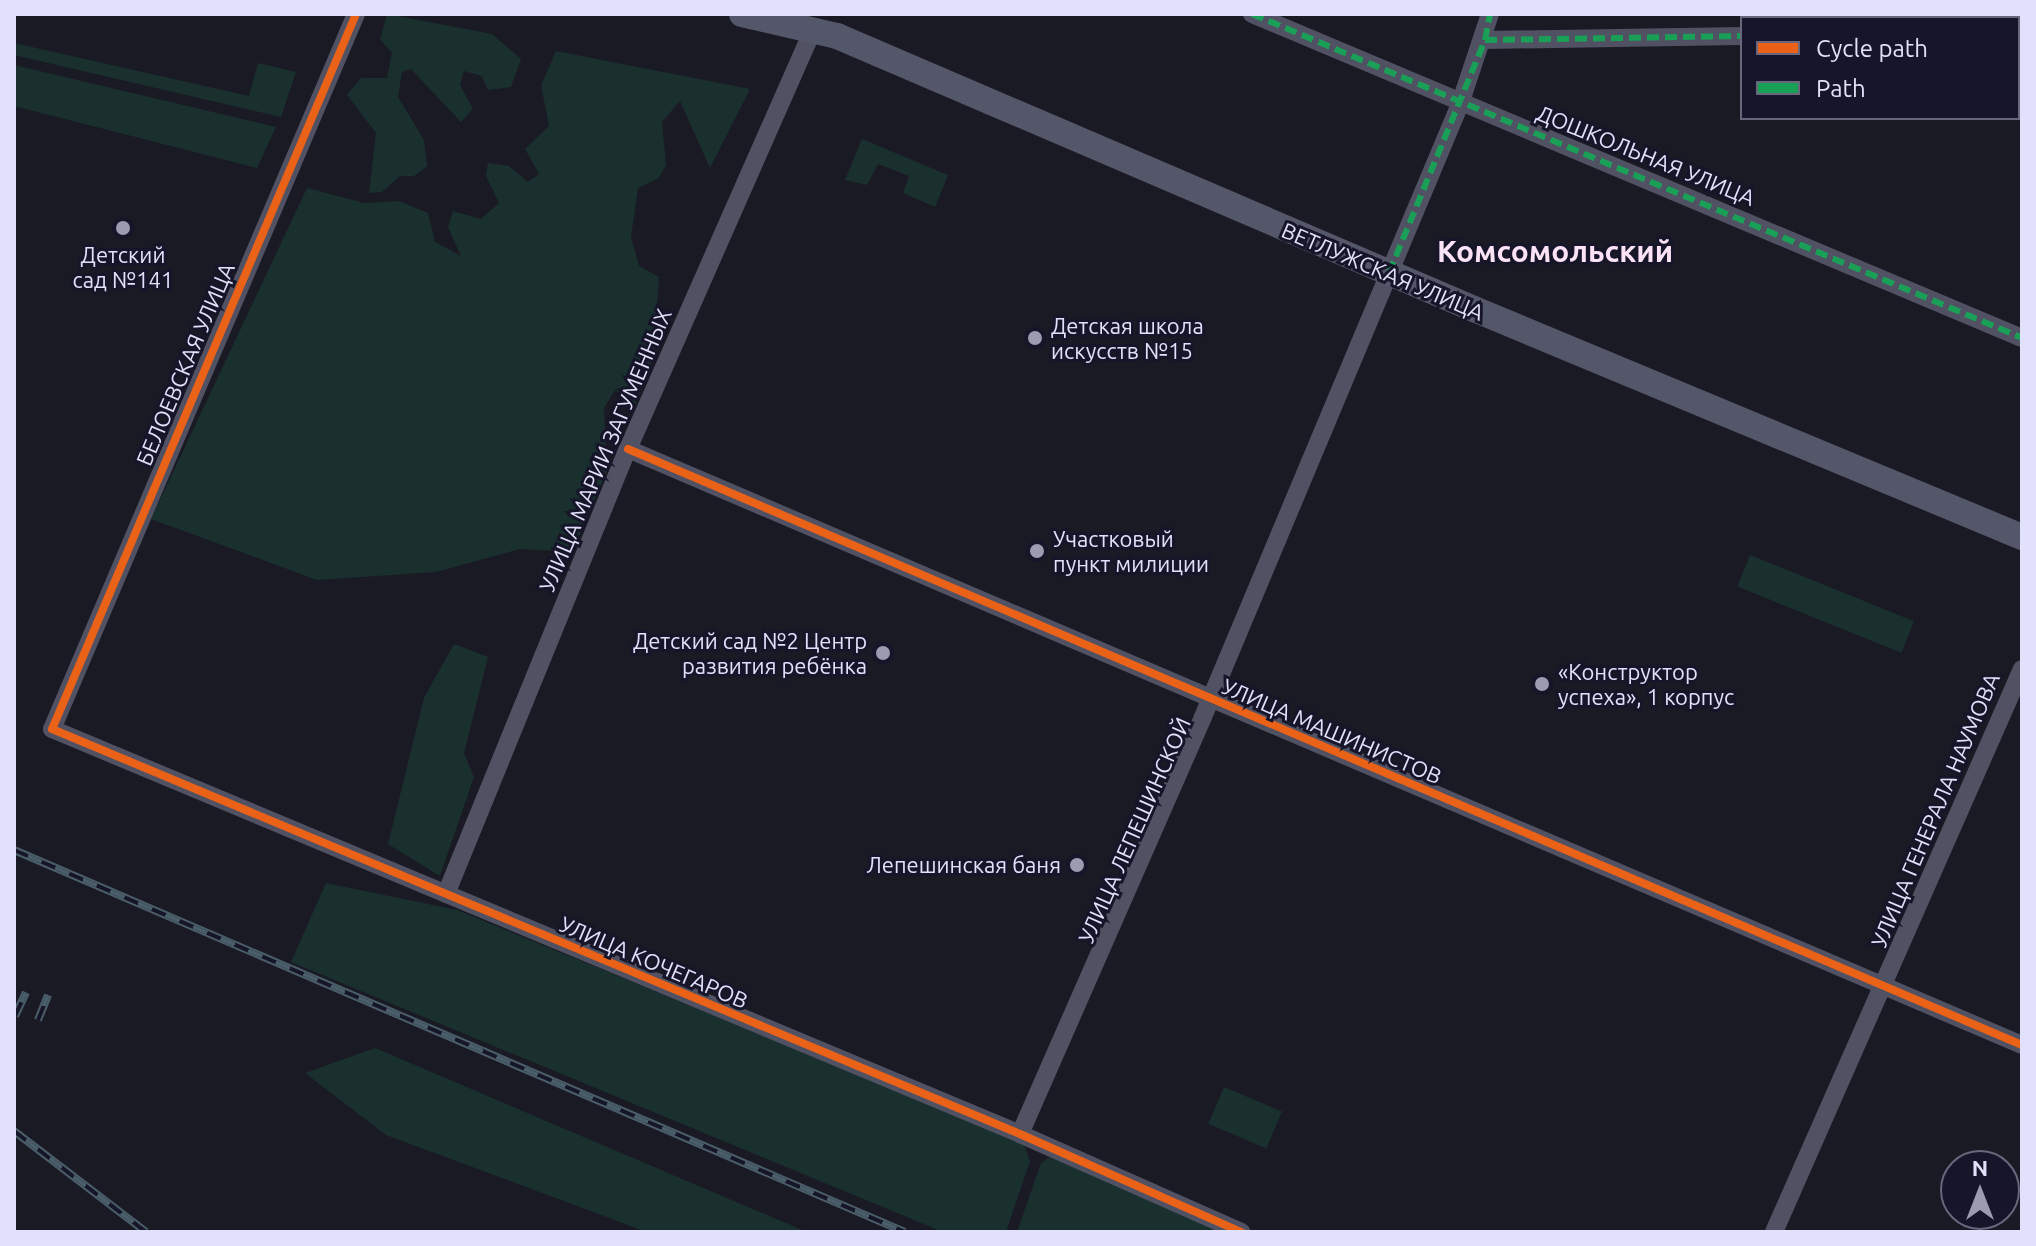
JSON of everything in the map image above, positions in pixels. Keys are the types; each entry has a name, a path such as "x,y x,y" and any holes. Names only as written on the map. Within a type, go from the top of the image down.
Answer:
{"main road":[{"name":"ВЕТЛУЖСКАЯ УЛИЦА","path":"742,14 814,28 1389,273 2022,537"}],"street":[{"name":"БЕЛОЕВСКАЯ УЛИЦА","path":"52,729 356,14"},
{"name":"ДОШКОЛЬНАЯ УЛИЦА","path":"1252,14 2022,338"},
{"name":"УЛИЦА ЛЕПЕШИНСКОЙ","path":"1020,1134 1211,698 1460,104 1485,40 1490,14"},
{"name":"УЛИЦА МАРИИ ЗАГУМЕННЫХ","path":"446,894 628,449 814,28"},
{"path":"1485,40 1740,36"},
{"name":"УЛИЦА МАШИНИСТОВ","path":"628,449 2022,1045"},
{"name":"УЛИЦА ГЕНЕРАЛА НАУМОВА","path":"1774,1232 1885,986 2022,669"},
{"name":"УЛИЦА КОЧЕГАРОВ","path":"52,729 1020,1134 1241,1232"}],"green space":[{"path":"387,14 492,34 521,59 511,87 488,90 482,76 464,71 460,85 473,109 461,122 411,69 402,72 398,97 424,140 427,166 414,176 400,176 382,192 369,193 376,133 347,95 361,78 387,78 392,53 380,39"},
{"path":"14,43 249,96 258,63 296,72 281,117 14,55"},
{"path":"556,51 750,89 710,168 680,101 662,122 666,165 659,178 638,188 631,237 639,266 659,277 653,359 636,404 615,390 604,408 607,471 572,552 520,549 436,572 317,580 151,519 307,188 364,203 399,201 428,213 435,242 461,256 448,227 453,211 481,219 499,203 486,176 488,163 509,166 528,182 539,174 525,149 549,126 541,85"},
{"path":"14,65 276,127 257,168 14,106"},
{"path":"862,139 948,175 935,207 903,193 909,176 878,164 867,185 845,180"},
{"path":"1750,555 1914,621 1901,653 1737,587"},
{"path":"454,644 488,657 464,753 474,777 440,876 388,844 424,698"},
{"path":"326,883 457,910 1023,1142 1030,1161 1006,1232 943,1232 291,962"},
{"path":"375,1048 807,1232 647,1232 386,1135 305,1073"},
{"path":"1224,1087 1282,1112 1266,1148 1208,1124"},
{"path":"1051,1156 1219,1232 1017,1232 1041,1163"}],"railway":[{"path":"14,850 905,1232"},
{"path":"15,1016 26,992"},
{"path":"38,1020 48,995"},
{"path":"14,1131 146,1232"}],"marked path":[{"path":"1252,14 2022,338"},
{"path":"1389,273 1485,40 1490,14"},
{"path":"1485,40 1740,36"}],"cycle path":[{"path":"356,14 52,729 1020,1134 1241,1232"},
{"path":"628,449 2022,1045"}],"place":[{"name":"Детский сад №141","path":"123,228"},
{"name":"Детская школа искусств №15","path":"1035,338"},
{"name":"Участковый пункт милиции","path":"1037,551"},
{"name":"Детский сад №2 Центр развития ребёнка","path":"883,653"},
{"name":"«Конструктор успеха», 1 корпус","path":"1542,684"},
{"name":"Лепешинская баня","path":"1077,865"}],"district":[{"name":"Комсомольский","path":"1555,251"}]}
